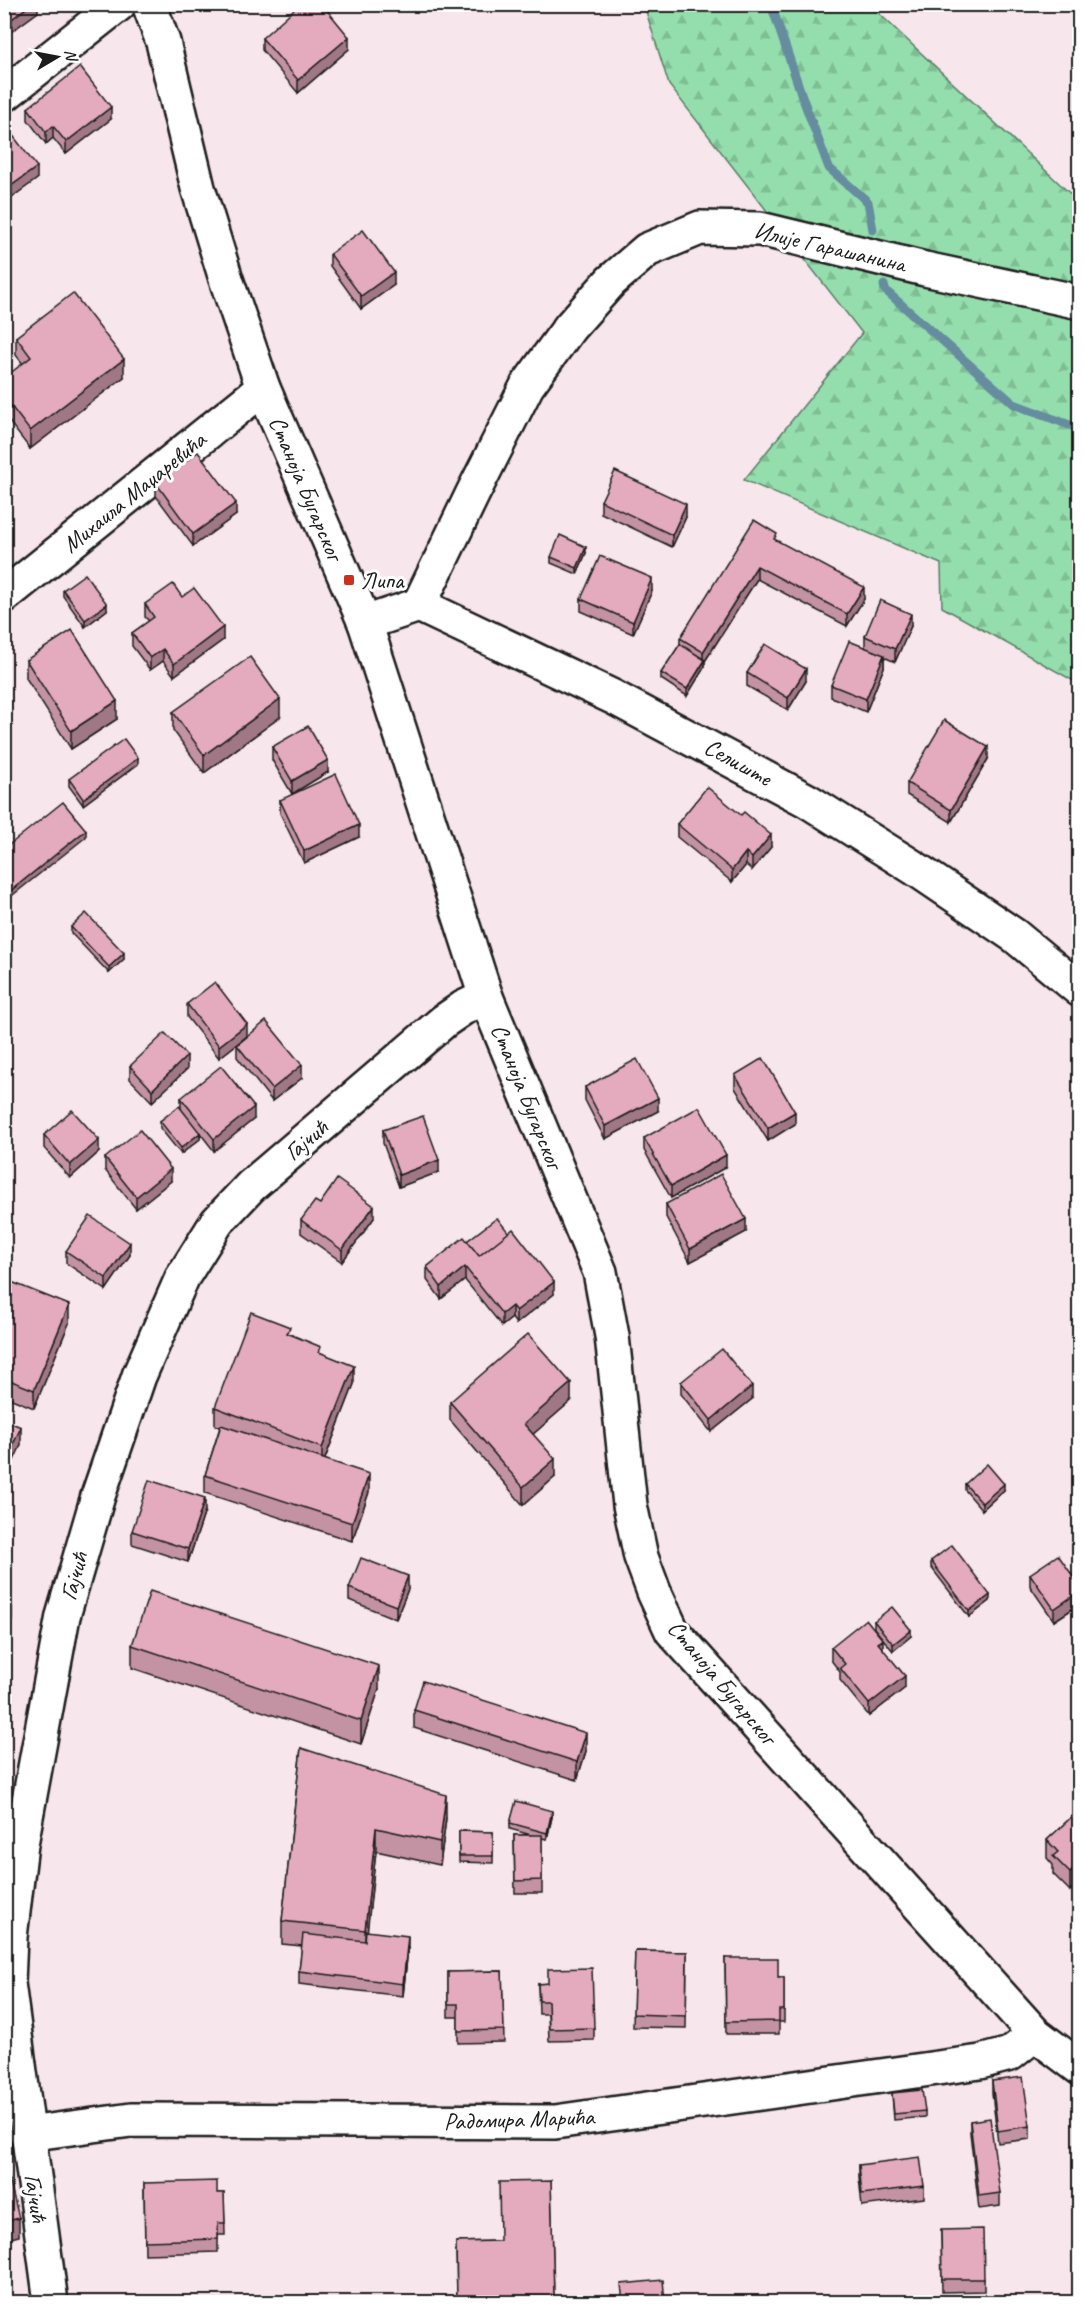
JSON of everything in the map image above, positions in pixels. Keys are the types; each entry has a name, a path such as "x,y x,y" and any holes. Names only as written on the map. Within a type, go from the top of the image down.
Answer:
{"street":[{"path":"4,95 119,4"},
{"name":"Станоја Бугарског","path":"149,4 163,42 202,200 263,388 365,623 486,997 600,1272 612,1336 630,1506 641,1557 654,1592 672,1631 1035,2034 1080,2068"},
{"name":"Илије Гарашанина","path":"419,605 527,386 570,327 610,281 647,250 699,228 760,229 925,269 1080,302"},
{"name":"Михаила Маџаревића","path":"4,596 263,388"},
{"path":"365,623 419,605"},
{"name":"Селиште","path":"419,605 614,697 807,801 916,869 1015,936 1080,990"},
{"name":"Гајчић","path":"51,2302 6,1983 21,1844 63,1616 98,1496 139,1376 182,1278 218,1222 251,1186 444,1021 486,997"},
{"name":"Радомира Марића","path":"27,2134 131,2120 555,2122 980,2062 1010,2054 1035,2034"}],"green space":[{"path":"644,5 870,5 1079,202 1079,684 942,607 941,564 744,480 862,333 669,85"}],"building":[{"path":"4,4 31,4 4,25"},
{"path":"300,4 322,4 349,37 298,80 262,38"},
{"path":"80,67 111,107 66,142 53,126 46,132 28,108"},
{"path":"11,133 37,167 4,191 4,138"},
{"path":"363,230 394,272 361,296 330,254"},
{"path":"73,293 124,359 30,431 4,397 4,378 31,357 16,337"},
{"path":"198,452 236,503 193,534 156,483"},
{"path":"615,471 686,504 672,535 601,501"},
{"path":"754,520 777,534 774,539 864,587 847,614 757,566 703,652 680,638"},
{"path":"560,535 586,547 577,568 551,557"},
{"path":"600,556 652,578 633,622 581,599"},
{"path":"85,574 107,604 85,620 63,590"},
{"path":"173,584 182,597 194,588 223,627 174,664 163,649 150,658 132,633 154,617 145,604"},
{"path":"880,600 911,614 895,649 865,636"},
{"path":"72,630 117,701 71,731 26,660"},
{"path":"849,641 884,655 866,699 831,685"},
{"path":"680,644 705,660 687,689 661,673"},
{"path":"765,644 806,669 788,698 747,673"},
{"path":"250,657 280,699 204,755 173,712"},
{"path":"944,720 988,747 951,810 907,783"},
{"path":"308,726 328,760 292,781 272,747"},
{"path":"124,739 138,758 83,799 69,779"},
{"path":"336,774 359,825 304,851 280,800"},
{"path":"707,787 741,815 744,812 771,835 752,858 746,852 732,870 677,824"},
{"path":"63,802 86,830 4,896 4,849"},
{"path":"86,913 124,953 109,967 71,927"},
{"path":"215,982 247,1024 219,1046 187,1004"},
{"path":"266,1021 302,1065 272,1089 237,1045"},
{"path":"165,1033 187,1056 152,1090 130,1066"},
{"path":"763,1058 795,1112 768,1128 735,1075"},
{"path":"637,1059 658,1098 605,1126 585,1087"},
{"path":"221,1066 254,1107 214,1139 181,1098"},
{"path":"179,1106 200,1133 181,1148 160,1121"},
{"path":"699,1107 726,1155 671,1186 644,1138"},
{"path":"72,1110 99,1140 70,1165 44,1135"},
{"path":"423,1116 439,1160 399,1175 383,1130"},
{"path":"140,1130 171,1169 136,1197 105,1158"},
{"path":"721,1174 746,1219 690,1249 666,1204"},
{"path":"337,1179 374,1206 342,1250 301,1220 315,1201 320,1204"},
{"path":"90,1216 130,1243 106,1278 66,1251"},
{"path":"497,1218 509,1233 479,1256 467,1241"},
{"path":"513,1229 554,1282 516,1311 512,1306 502,1314 465,1267 441,1287 427,1267 464,1237 479,1256"},
{"path":"4,1279 69,1305 34,1390 4,1378"},
{"path":"251,1312 290,1327 287,1333 321,1347 319,1352 354,1366 322,1448 215,1407"},
{"path":"528,1334 571,1383 524,1424 555,1459 523,1487 450,1402"},
{"path":"722,1349 752,1386 711,1420 681,1382"},
{"path":"4,1420 21,1427 4,1464"},
{"path":"221,1425 369,1474 352,1523 205,1475"},
{"path":"987,1464 1004,1484 982,1503 965,1484"},
{"path":"149,1480 205,1498 188,1549 132,1531"},
{"path":"952,1545 990,1595 969,1611 931,1561"},
{"path":"1058,1555 1080,1586 1080,1591 1054,1609 1030,1574"},
{"path":"361,1558 408,1576 396,1606 349,1588"},
{"path":"150,1591 379,1666 361,1721 132,1645"},
{"path":"4,1601 12,1608 4,1616"},
{"path":"892,1607 911,1630 893,1644 874,1621"},
{"path":"866,1619 883,1640 878,1643 905,1676 869,1704 840,1668 845,1664 831,1647"},
{"path":"423,1681 586,1733 577,1762 414,1710"},
{"path":"301,1748 446,1795 440,1842 376,1828 365,1930 282,1921"},
{"path":"516,1801 552,1811 547,1833 510,1823"},
{"path":"1080,1809 1080,1874 1074,1869 1070,1873 1053,1856 1058,1852 1047,1840"},
{"path":"459,1831 493,1832 493,1856 459,1856"},
{"path":"514,1835 542,1835 542,1880 515,1881"},
{"path":"366,1931 408,1936 403,1984 299,1971 303,1934 365,1941"},
{"path":"635,1951 687,1952 686,2016 633,2014"},
{"path":"725,1958 778,1958 778,1977 784,1977 784,2010 779,2010 779,2021 726,2022"},
{"path":"592,1968 594,2028 549,2029 548,2001 539,2001 538,1984 548,1983 548,1969"},
{"path":"502,1971 504,2030 458,2031 458,2004 448,2004 448,1972"},
{"path":"1023,2077 1030,2126 998,2131 992,2081"},
{"path":"922,2090 925,2111 894,2114 892,2093"},
{"path":"990,2118 1000,2193 979,2196 970,2121"},
{"path":"920,2157 924,2186 862,2194 859,2165"},
{"path":"4,2159 19,2218 4,2222"},
{"path":"217,2181 217,2193 224,2193 225,2223 218,2223 218,2239 145,2241 144,2183"},
{"path":"551,2181 554,2297 457,2299 456,2242 500,2241 499,2182"},
{"path":"983,2229 984,2279 942,2279 941,2230"},
{"path":"663,2280 665,2302 623,2302 621,2284"}],"waterway":[{"path":"771,4 829,168 868,202 873,230"},
{"path":"884,285 885,290 1014,404 1080,429"}],"place":[{"name":"Липа","path":"349,580"}]}
